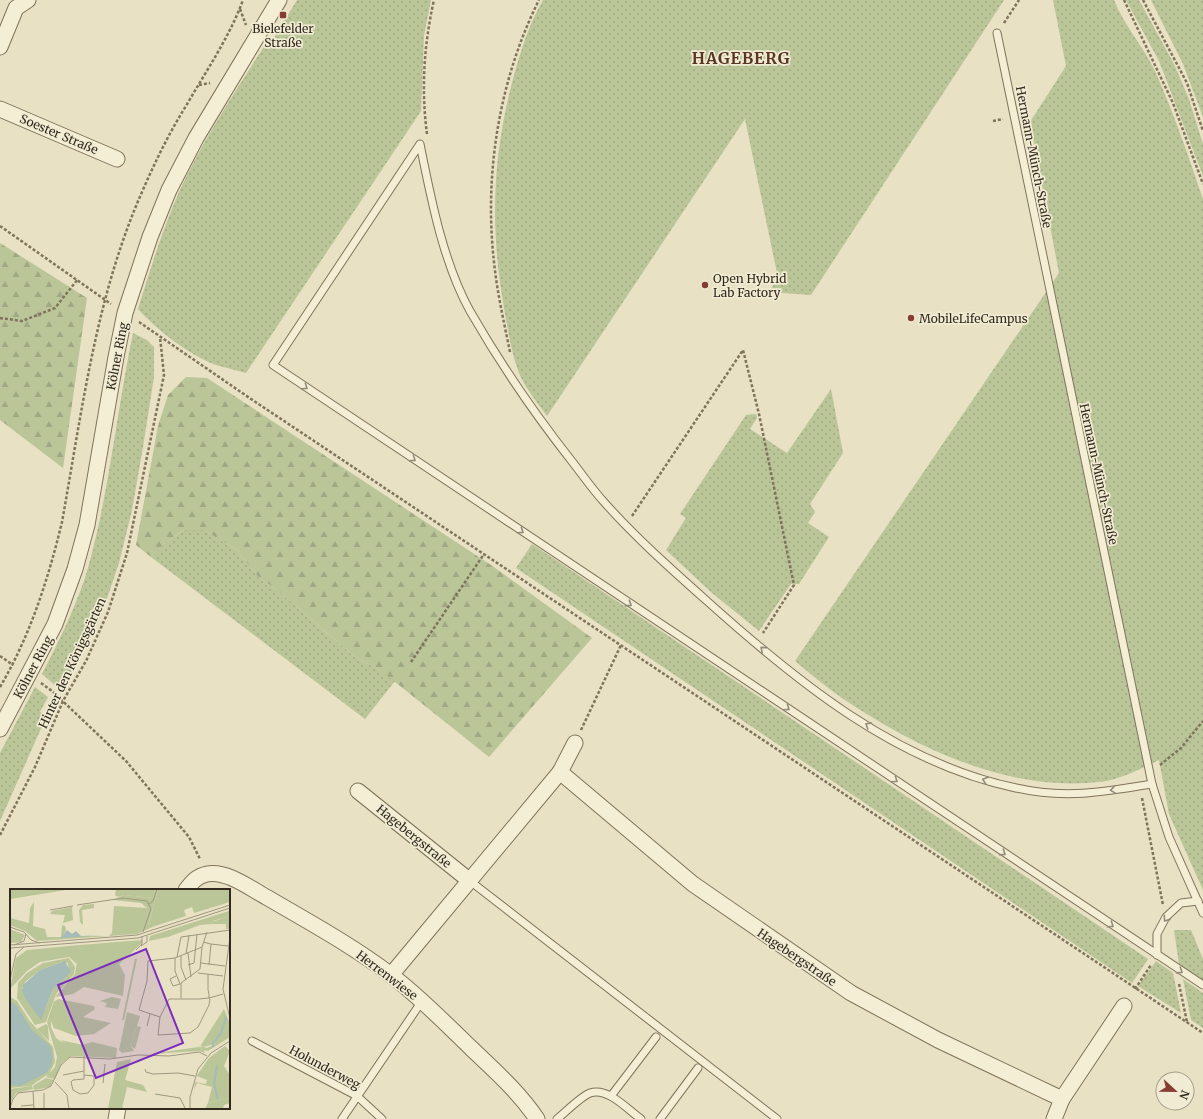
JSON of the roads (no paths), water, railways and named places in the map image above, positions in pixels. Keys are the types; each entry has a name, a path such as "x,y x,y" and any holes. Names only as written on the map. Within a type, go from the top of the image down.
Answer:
{"street":[{"path":"0,47 16,8 28,0"},
{"name":"Kölner Ring","path":"0,729 55,624 75,569 88,525 113,371 125,313 150,237 169,190 199,132 279,0"},
{"name":"Soester Straße","path":"0,109 117,158"},
{"path":"391,975 560,772 574,743"},
{"name":"Hagebergstraße","path":"560,772 693,884 850,993 938,1040 1062,1099"},
{"name":"Hagebergstraße","path":"358,791 470,881"},
{"name":"Herrenwiese","path":"187,889 193,880 207,874 219,874 234,880 298,916 391,975 422,1001 508,1084 537,1119"},
{"path":"1054,1119 1062,1099 1124,1006"},
{"path":"116,1119 118,1109"}],"lane":[{"name":"Hermann-Münch-Straße","path":"997,33 1152,784 1169,837 1203,913"},
{"path":"1152,784 1089,794 1055,794 1017,789 992,783 950,768 910,749 854,717 808,685 732,623 666,564 603,501 545,428 515,384 469,310 449,261 433,206 420,144 273,366 1203,985"},
{"path":"470,881 777,1119"},
{"path":"1157,955 1157,934 1166,917 1181,903 1198,901"},
{"path":"342,1119 422,1001"},
{"path":"611,1096 656,1037"},
{"name":"Holunderweg","path":"252,1041 357,1096 382,1119"},
{"path":"660,1119 698,1068"},
{"path":"557,1119 589,1094 598,1092 606,1093 611,1096 641,1119"}],"place":[{"name":"Bielefelder Straße","path":"283,15"},
{"name":"Open Hybrid Lab Factory","path":"705,285"},
{"name":"MobileLifeCampus","path":"911,318"}],"district":[{"name":"HAGEBERG","path":"741,58"}]}
